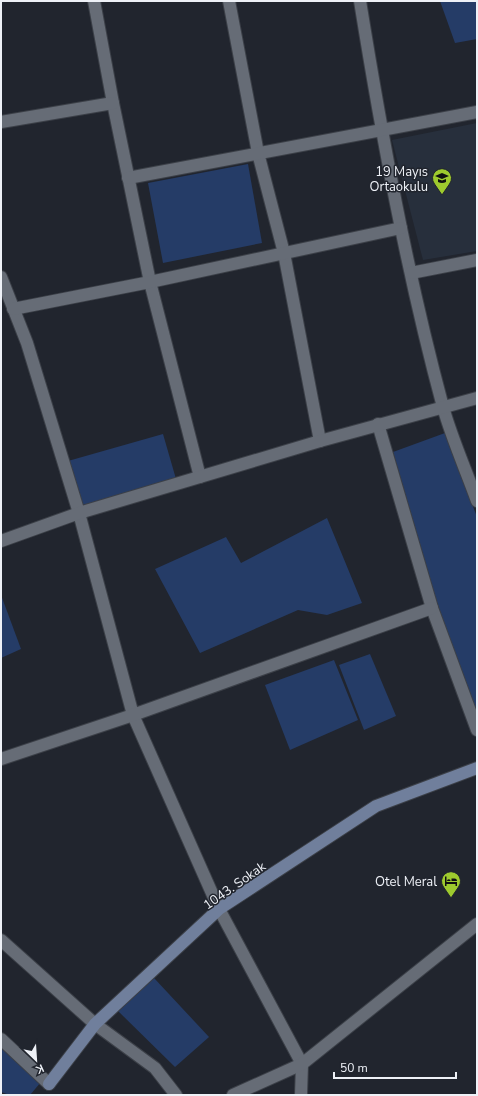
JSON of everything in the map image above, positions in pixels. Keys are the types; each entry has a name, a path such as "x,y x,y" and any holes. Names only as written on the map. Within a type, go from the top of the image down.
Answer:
{"street":[{"path":"94,1 113,103 150,282 200,477"},
{"path":"229,1 258,153 284,253 320,441"},
{"path":"360,1 381,129 411,273 444,408 477,501"},
{"path":"1,122 113,103"},
{"path":"128,178 477,112"},
{"path":"13,309 150,282 401,228"},
{"path":"411,273 477,260"},
{"path":"1,277 27,343 79,514 133,715 219,909 302,1064 301,1095"},
{"path":"1,541 79,514 200,477 378,424 444,408 477,398"},
{"path":"378,424 432,608 477,730"},
{"path":"1,759 133,715 432,608"},
{"name":"1043. Sokak","path":"1,1039 49,1084 95,1024 219,909 376,806 477,768"},
{"path":"233,1095 302,1064 477,924"},
{"path":"1,940 95,1024 155,1068 176,1095"}],"shaded area":[{"path":"440,1 477,1 477,39 455,43"},
{"name":"19 Mayıs Ortaokulu","path":"477,123 477,251 423,260 392,140"},
{"path":"248,164 262,243 163,263 148,183"},
{"path":"445,433 477,517 477,716 438,606 393,452"},
{"path":"163,434 176,479 82,510 68,461"},
{"path":"327,518 362,603 327,615 298,610 200,653 155,569 226,537 241,563"},
{"path":"1,595 21,649 1,658"},
{"path":"370,654 396,716 364,730 339,665"},
{"path":"334,660 358,720 290,750 265,685"},
{"path":"154,978 209,1037 175,1067 118,1011"},
{"path":"1,1044 41,1082 30,1095 10,1095 1,1092"}],"place":[{"name":"19 Mayıs Ortaokulu","path":"442,195"},
{"name":"Otel Meral","path":"451,898"}]}
